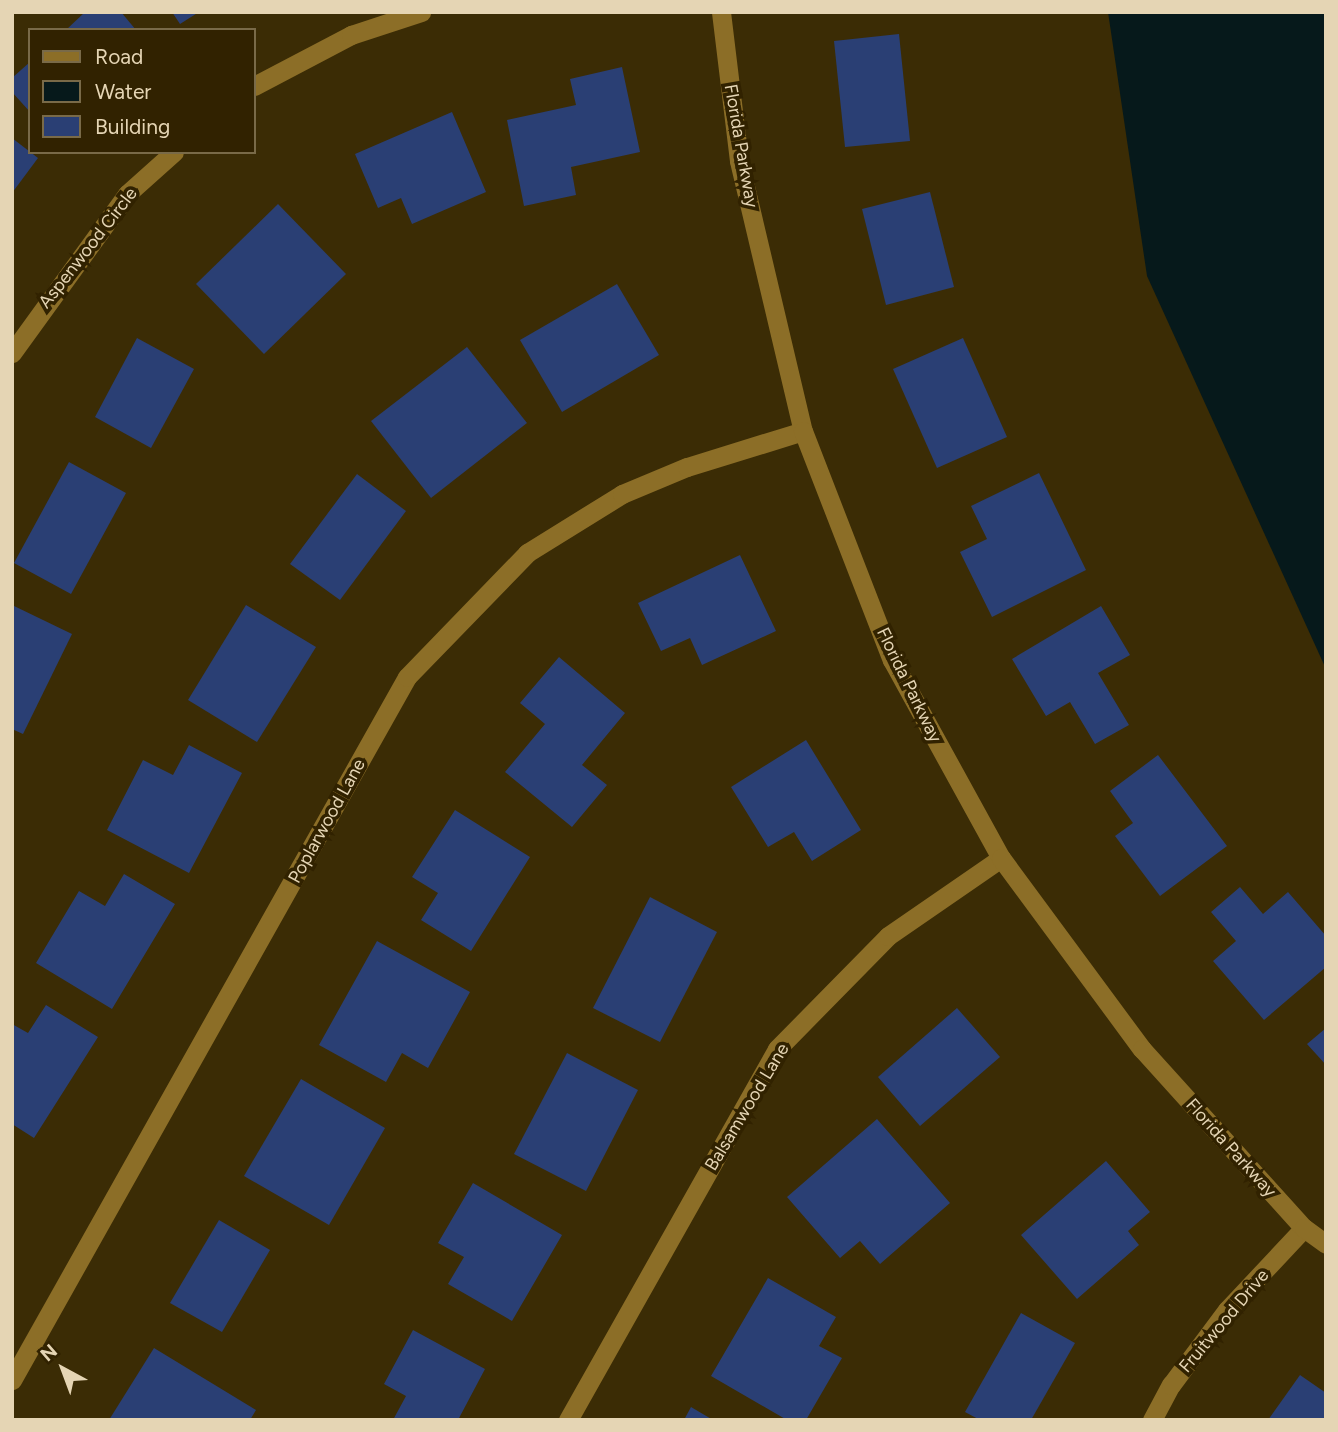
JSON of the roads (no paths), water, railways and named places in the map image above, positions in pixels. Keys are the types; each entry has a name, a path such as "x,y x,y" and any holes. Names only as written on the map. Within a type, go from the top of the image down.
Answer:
{"street":[{"path":"256,85 351,35 421,12"},
{"name":"Florida Parkway","path":"721,12 740,161 803,431 892,660 1001,858 1142,1049 1304,1228 1326,1244"},
{"name":"Aspenwood Circle","path":"12,353 127,194 172,154"},
{"name":"Poplarwood Lane","path":"12,1380 407,677 527,553 622,494 687,467 803,431"},
{"name":"Balsamwood Lane","path":"568,1420 777,1049 888,936 1001,858"},
{"name":"Fruitwood Drive","path":"1152,1420 1171,1385 1227,1310 1304,1228"}],"water":[{"path":"1108,12 1326,12 1326,669 1147,276"}]}
